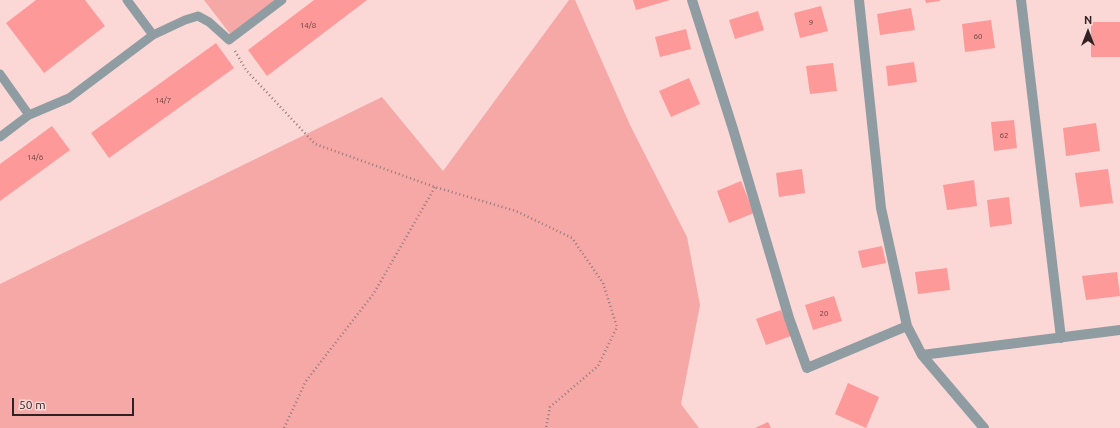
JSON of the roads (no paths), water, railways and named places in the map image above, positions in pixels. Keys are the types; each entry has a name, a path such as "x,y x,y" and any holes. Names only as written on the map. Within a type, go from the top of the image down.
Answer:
{"street":[{"path":"692,0 733,129 789,318 807,368 907,326"},
{"path":"860,0 881,208 907,326 922,355 984,428"},
{"path":"1021,0 1061,338"},
{"path":"922,355 1120,330"}],"lane":[{"path":"127,0 153,35"},
{"path":"0,137 29,115 69,98 153,35 185,20 198,16 209,22 229,40 282,0"},
{"path":"0,74 29,115"}]}
